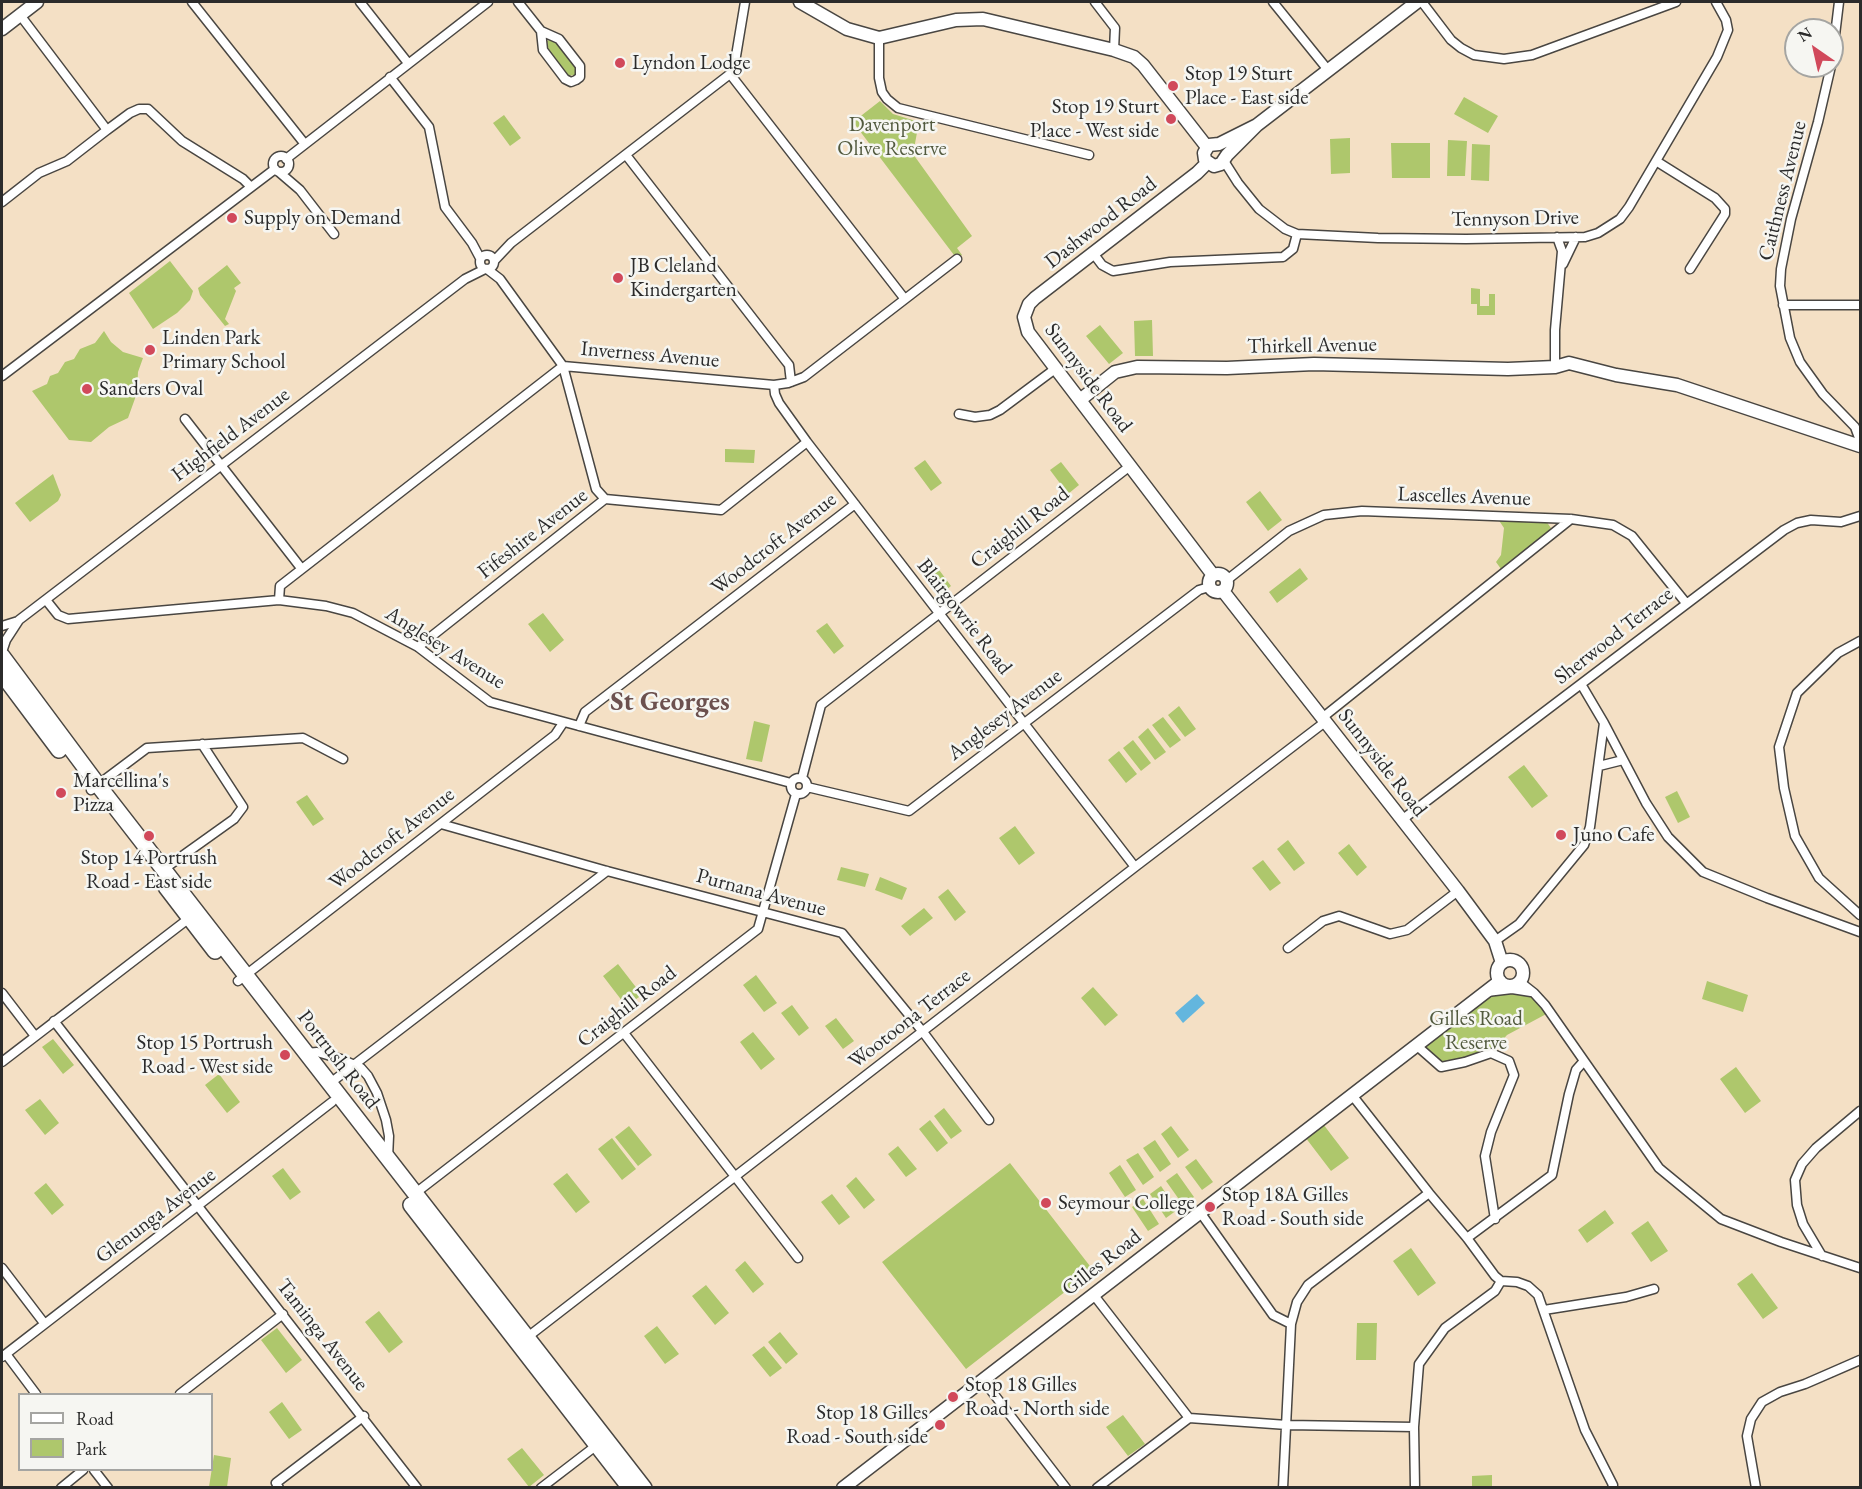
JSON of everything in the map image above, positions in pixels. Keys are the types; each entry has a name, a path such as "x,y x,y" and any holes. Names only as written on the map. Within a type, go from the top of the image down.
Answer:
{"highway":[{"name":"Portrush Road","path":"2,654 94,787 194,914 332,1102 411,1196 522,1341 630,1488"},
{"name":"Portrush Road","path":"2,675 164,869 194,914"},
{"name":"Portrush Road","path":"242,978 306,1053 388,1159 411,1196"},
{"name":"Portrush Road","path":"522,1341 644,1488"}],"street":[{"path":"2,29 37,2"},
{"path":"192,2 304,143"},
{"path":"360,2 408,63"},
{"path":"2,376 250,187 277,170 286,170 287,162 304,143 488,2"},
{"path":"518,2 541,31 558,39 580,66 580,77 571,82 565,79 543,50 541,31"},
{"path":"745,2 735,62 730,74 904,298"},
{"path":"800,2 847,29 879,38 956,20 983,19 1114,50 1134,57 1213,145 1225,148 1226,158"},
{"path":"1095,2 1115,28 1114,50"},
{"path":"1273,2 1328,70"},
{"path":"1257,125 1213,145 1204,153 1207,163 1218,166 1257,125 1417,2"},
{"path":"1422,2 1461,48 1485,58 1504,59 1532,55 1676,2"},
{"name":"Tennyson Drive","path":"1226,158 1238,183 1259,209 1285,229 1297,234 1378,238 1586,237 1598,233 1620,219 1695,97 1717,57 1728,30 1726,20 1716,2"},
{"path":"1837,18 1839,2"},
{"path":"20,15 107,130"},
{"path":"879,38 879,78 882,92 898,108 1089,155"},
{"name":"Highfield Avenue","path":"2,626 19,620 46,600 730,74"},
{"path":"390,77 429,127 442,200 449,214 500,279 563,366 596,489 605,500"},
{"name":"Caithness Avenue","path":"1828,78 1785,244 1781,269 1783,305 1790,338 1800,362 1823,394 1856,427 1859,445"},
{"path":"2,202 39,173 67,161 139,108 148,109 182,141 243,178 250,187"},
{"path":"626,155 789,365 791,382"},
{"path":"300,190 287,162 282,156 277,157 273,162 277,170 300,190 334,234"},
{"path":"1656,161 1715,198 1725,209 1725,214 1690,269"},
{"name":"Dashwood Road","path":"1024,317 1029,304 1035,298 1207,163"},
{"path":"1093,254 1102,265 1113,271 1170,262 1283,257 1293,249 1297,234"},
{"path":"1555,367 1555,330 1562,251 1557,237"},
{"path":"1560,269 1576,237"},
{"name":"Inverness Avenue","path":"279,600 280,586 301,568 563,366 774,385 791,382 804,376 957,258"},
{"path":"1783,305 1860,305"},
{"name":"Sunnyside Road","path":"1024,317 1028,332 1130,466 1211,581"},
{"name":"Thirkell Avenue","path":"1080,400 1115,372 1137,367 1227,368 1326,364 1508,369 1555,367 1580,374 1616,375 1677,385 1859,445"},
{"path":"959,414 975,417 990,415 1055,369"},
{"name":"Blairgowrie Road","path":"774,385 779,403 807,442 1135,867"},
{"path":"185,419 301,568"},
{"name":"Fifeshire Avenue","path":"417,647 605,500 721,510 807,442"},
{"name":"Craighill Road","path":"802,778 821,705 1130,466"},
{"name":"Woodcroft Avenue","path":"579,726 585,712 855,504"},
{"name":"Lascelles Avenue","path":"1225,586 1289,531 1324,515 1362,511 1571,519 1613,525 1632,536 1686,603"},
{"name":"Sherwood Terrace","path":"1402,819 1785,530 1797,523 1811,520 1841,522 1860,516"},
{"name":"Wootoona Terrace","path":"522,1341 1324,720 1571,519"},
{"path":"1211,581 1222,576 1225,586"},
{"name":"Anglesey Avenue","path":"807,787 909,811 1211,581"},
{"name":"Sunnyside Road","path":"1225,586 1324,720 1495,941 1502,963"},
{"name":"Anglesey Avenue","path":"46,600 58,615 68,619 279,600 326,606 352,613 417,647 490,702 790,783"},
{"name":"Highfield Avenue","path":"2,654 6,640 19,620"},
{"path":"1860,641 1838,653 1797,693 1779,747 1784,788 1795,836 1819,878 1860,915"},
{"path":"1581,684 1646,803 1668,837 1703,872 1860,932"},
{"name":"Woodcroft Avenue","path":"242,978 555,735 563,723"},
{"path":"1495,941 1519,924 1584,845 1590,827 1604,723"},
{"path":"94,787 147,748 303,738 343,759"},
{"path":"164,869 234,819 243,807 202,744"},
{"path":"1599,766 1623,760"},
{"path":"796,777 802,778 807,787 803,793 796,794 790,788 790,783 796,777"},
{"name":"Craighill Road","path":"411,1196 758,928 796,794"},
{"name":"Purnana Avenue","path":"441,824 607,871 842,933 923,1032 989,1120"},
{"path":"329,1084 607,871"},
{"path":"1288,948 1323,921 1339,916 1390,934 1407,930 1458,891"},
{"path":"2,1062 194,914"},
{"path":"1510,960 1520,964 1524,975 1520,982 1514,986 1507,986 1500,981 1497,973 1502,963 1510,960"},
{"name":"Gilles Road","path":"843,1488 1500,981"},
{"path":"1520,982 1545,1005 1659,1168 1721,1219 1860,1268"},
{"path":"1486,992 1512,989 1534,993"},
{"path":"2,993 35,1036"},
{"name":"Taminga Avenue","path":"54,1022 364,1416 417,1488"},
{"path":"624,1033 798,1258"},
{"path":"1416,1045 1441,1067 1491,1053 1509,1061 1514,1075 1491,1132 1485,1156 1495,1219"},
{"path":"306,1053 317,1052 354,1064 365,1071 377,1093 389,1136 388,1159"},
{"path":"1467,1238 1552,1175 1569,1094 1576,1070 1584,1061"},
{"path":"1352,1095 1495,1276 1501,1281 1517,1282 1528,1286 1538,1295 1585,1430 1613,1485 1612,1488"},
{"name":"Glenunga Avenue","path":"4,1356 332,1102"},
{"path":"1822,1256 1803,1224 1797,1205 1795,1180 1802,1164 1816,1148 1860,1111"},
{"path":"1283,1488 1291,1324 1298,1302 1308,1286 1429,1193"},
{"path":"1200,1212 1273,1315 1291,1324"},
{"path":"2,1268 45,1323"},
{"path":"1415,1488 1414,1427 1419,1364 1445,1328 1495,1291 1501,1281"},
{"path":"1544,1310 1626,1297 1654,1289"},
{"path":"1093,1294 1189,1418"},
{"path":"183,1393 283,1314"},
{"path":"4,1356 34,1393"},
{"path":"1756,1488 1747,1436 1751,1419 1762,1402 1780,1392 1805,1384 1860,1360"},
{"path":"983,1380 1066,1488"},
{"path":"279,1488 276,1483 364,1416"},
{"path":"1097,1488 1189,1418 1287,1425 1414,1427"},
{"path":"541,1488 597,1445"},
{"path":"60,1488 82,1471"},
{"path":"95,1471 108,1488"}],"green space":[{"path":"547,41 558,44 577,68 575,75 567,76 549,52"},
{"path":"1464,97 1498,116 1488,133 1454,114"},
{"name":"Davenport Olive Reserve","path":"880,101 893,114 919,122 913,154 972,236 957,248 962,255 957,259 853,122"},
{"path":"504,115 521,138 510,146 493,123"},
{"path":"1350,138 1350,173 1331,174 1330,139"},
{"path":"1448,140 1467,141 1465,176 1447,176"},
{"path":"1391,143 1430,143 1430,178 1392,178"},
{"path":"1472,144 1490,145 1489,181 1471,180"},
{"path":"170,261 193,291 190,300 177,313 153,329 129,293"},
{"path":"227,265 241,283 234,288 236,291 225,319 229,324 225,326 200,295 198,288"},
{"path":"1471,288 1480,289 1480,306 1489,306 1489,294 1495,294 1495,315 1477,315 1477,304 1471,304"},
{"path":"1152,320 1153,356 1135,356 1134,321"},
{"path":"1100,325 1123,353 1109,364 1086,336"},
{"name":"Sanders Oval","path":"104,331 111,342 123,352 143,358 138,372 137,393 128,418 109,427 91,442 69,440 32,391 47,384 50,376 58,373 65,362 74,359 80,349 95,343"},
{"path":"725,449 755,450 754,463 725,462"},
{"path":"925,460 942,483 931,491 914,468"},
{"path":"1061,462 1079,485 1068,494 1050,470"},
{"path":"53,474 61,495 58,501 30,522 15,503"},
{"path":"1260,491 1282,520 1268,531 1246,502"},
{"path":"1498,519 1546,521 1551,528 1501,569 1496,562 1501,555 1504,528"},
{"path":"934,563 951,586 941,594 923,571"},
{"path":"1300,568 1308,579 1277,603 1269,592"},
{"path":"543,613 564,640 550,652 528,624"},
{"path":"827,623 844,646 834,654 816,631"},
{"path":"1179,706 1196,729 1185,737 1168,715"},
{"path":"1163,717 1181,740 1170,748 1152,725"},
{"path":"754,721 770,725 762,762 746,759"},
{"path":"1148,728 1166,752 1155,760 1138,737"},
{"path":"1133,740 1151,763 1141,771 1123,748"},
{"path":"1119,751 1137,774 1126,783 1108,760"},
{"path":"1524,765 1548,796 1532,808 1508,777"},
{"path":"1677,791 1690,817 1678,823 1665,797"},
{"path":"307,795 324,819 313,826 296,802"},
{"path":"1015,826 1035,853 1019,865 999,838"},
{"path":"1288,840 1305,863 1294,871 1277,849"},
{"path":"1349,844 1367,867 1357,876 1338,853"},
{"path":"1263,860 1281,883 1270,891 1252,868"},
{"path":"841,867 869,874 865,887 837,880"},
{"path":"880,877 907,888 902,900 875,890"},
{"path":"948,889 966,912 955,921 938,897"},
{"path":"924,908 933,918 910,936 901,926"},
{"path":"618,964 642,995 626,1006 603,976"},
{"path":"756,975 777,1003 764,1012 743,985"},
{"path":"1707,981 1748,995 1743,1012 1702,999"},
{"name":"Gilles Road Reserve","path":"1520,982 1550,1012 1507,1035 1491,1053 1441,1067 1417,1045 1503,984 1512,986"},
{"path":"1093,987 1118,1015 1105,1026 1081,998"},
{"path":"792,1005 809,1028 799,1036 781,1013"},
{"path":"836,1018 854,1041 843,1049 825,1026"},
{"path":"753,1032 775,1059 761,1070 740,1042"},
{"path":"53,1039 74,1065 63,1074 42,1047"},
{"path":"1736,1067 1761,1101 1745,1113 1720,1079"},
{"path":"219,1074 240,1102 227,1113 205,1085"},
{"path":"40,1099 59,1123 45,1135 25,1110"},
{"path":"944,1108 962,1131 951,1139 934,1116"},
{"path":"930,1120 948,1143 937,1152 919,1129"},
{"path":"1320,1120 1349,1158 1331,1171 1302,1133"},
{"path":"629,1126 652,1155 638,1166 615,1137"},
{"path":"1171,1126 1189,1150 1178,1158 1161,1134"},
{"path":"612,1138 636,1169 622,1180 598,1149"},
{"path":"1155,1140 1171,1164 1160,1172 1143,1148"},
{"path":"898,1146 917,1169 906,1177 888,1154"},
{"path":"1138,1153 1154,1177 1143,1185 1126,1160"},
{"path":"1196,1159 1213,1182 1202,1190 1185,1167"},
{"path":"1010,1163 1093,1270 966,1369 882,1262"},
{"path":"1120,1165 1136,1190 1125,1197 1109,1173"},
{"path":"283,1168 301,1192 290,1200 272,1176"},
{"path":"567,1173 590,1202 576,1213 553,1184"},
{"path":"1177,1173 1194,1197 1183,1205 1166,1181"},
{"path":"856,1177 875,1200 864,1209 846,1186"},
{"path":"46,1183 64,1205 52,1215 34,1193"},
{"path":"1161,1186 1177,1210 1166,1218 1150,1194"},
{"path":"832,1194 850,1217 839,1225 821,1202"},
{"path":"1143,1199 1159,1224 1148,1231 1132,1207"},
{"path":"1605,1210 1614,1223 1587,1243 1578,1230"},
{"path":"1648,1221 1668,1251 1651,1262 1631,1233"},
{"path":"1411,1248 1436,1283 1418,1296 1393,1261"},
{"path":"745,1261 764,1284 753,1293 735,1270"},
{"path":"1752,1273 1778,1308 1763,1319 1737,1284"},
{"path":"706,1285 729,1313 715,1325 692,1296"},
{"path":"379,1311 403,1342 389,1353 365,1322"},
{"path":"1357,1323 1377,1323 1376,1360 1356,1360"},
{"path":"657,1326 679,1354 665,1364 644,1336"},
{"path":"277,1328 302,1360 286,1373 261,1340"},
{"path":"780,1332 798,1354 786,1364 768,1342"},
{"path":"764,1346 782,1368 770,1377 752,1355"},
{"path":"282,1402 302,1430 289,1439 269,1412"},
{"path":"1123,1415 1145,1444 1128,1456 1106,1427"},
{"path":"522,1448 544,1475 529,1487 507,1459"},
{"path":"214,1455 231,1458 227,1487 209,1487"},
{"path":"1492,1475 1492,1487 1472,1487 1472,1476"}],"water":[{"path":"1197,994 1205,1003 1183,1023 1175,1013"}],"place":[{"name":"Lyndon Lodge","path":"620,63"},
{"name":"Stop 19 Sturt Place - East side","path":"1173,86"},
{"name":"Stop 19 Sturt Place - West side","path":"1171,119"},
{"name":"Supply on Demand","path":"232,218"},
{"name":"JB Cleland Kindergarten","path":"618,278"},
{"name":"Linden Park Primary School","path":"150,350"},
{"name":"Sanders Oval","path":"87,389"},
{"name":"Marcellina's Pizza","path":"61,793"},
{"name":"Juno Cafe","path":"1561,835"},
{"name":"Stop 14 Portrush Road - East side","path":"149,836"},
{"name":"Stop 15 Portrush Road - West side","path":"285,1055"},
{"name":"Seymour College","path":"1046,1203"},
{"name":"Stop 18A Gilles Road - South side","path":"1210,1207"},
{"name":"Stop 18 Gilles Road - North side","path":"953,1397"},
{"name":"Stop 18 Gilles Road - South side","path":"940,1425"}],"district":[{"name":"St Georges","path":"670,703"}]}
